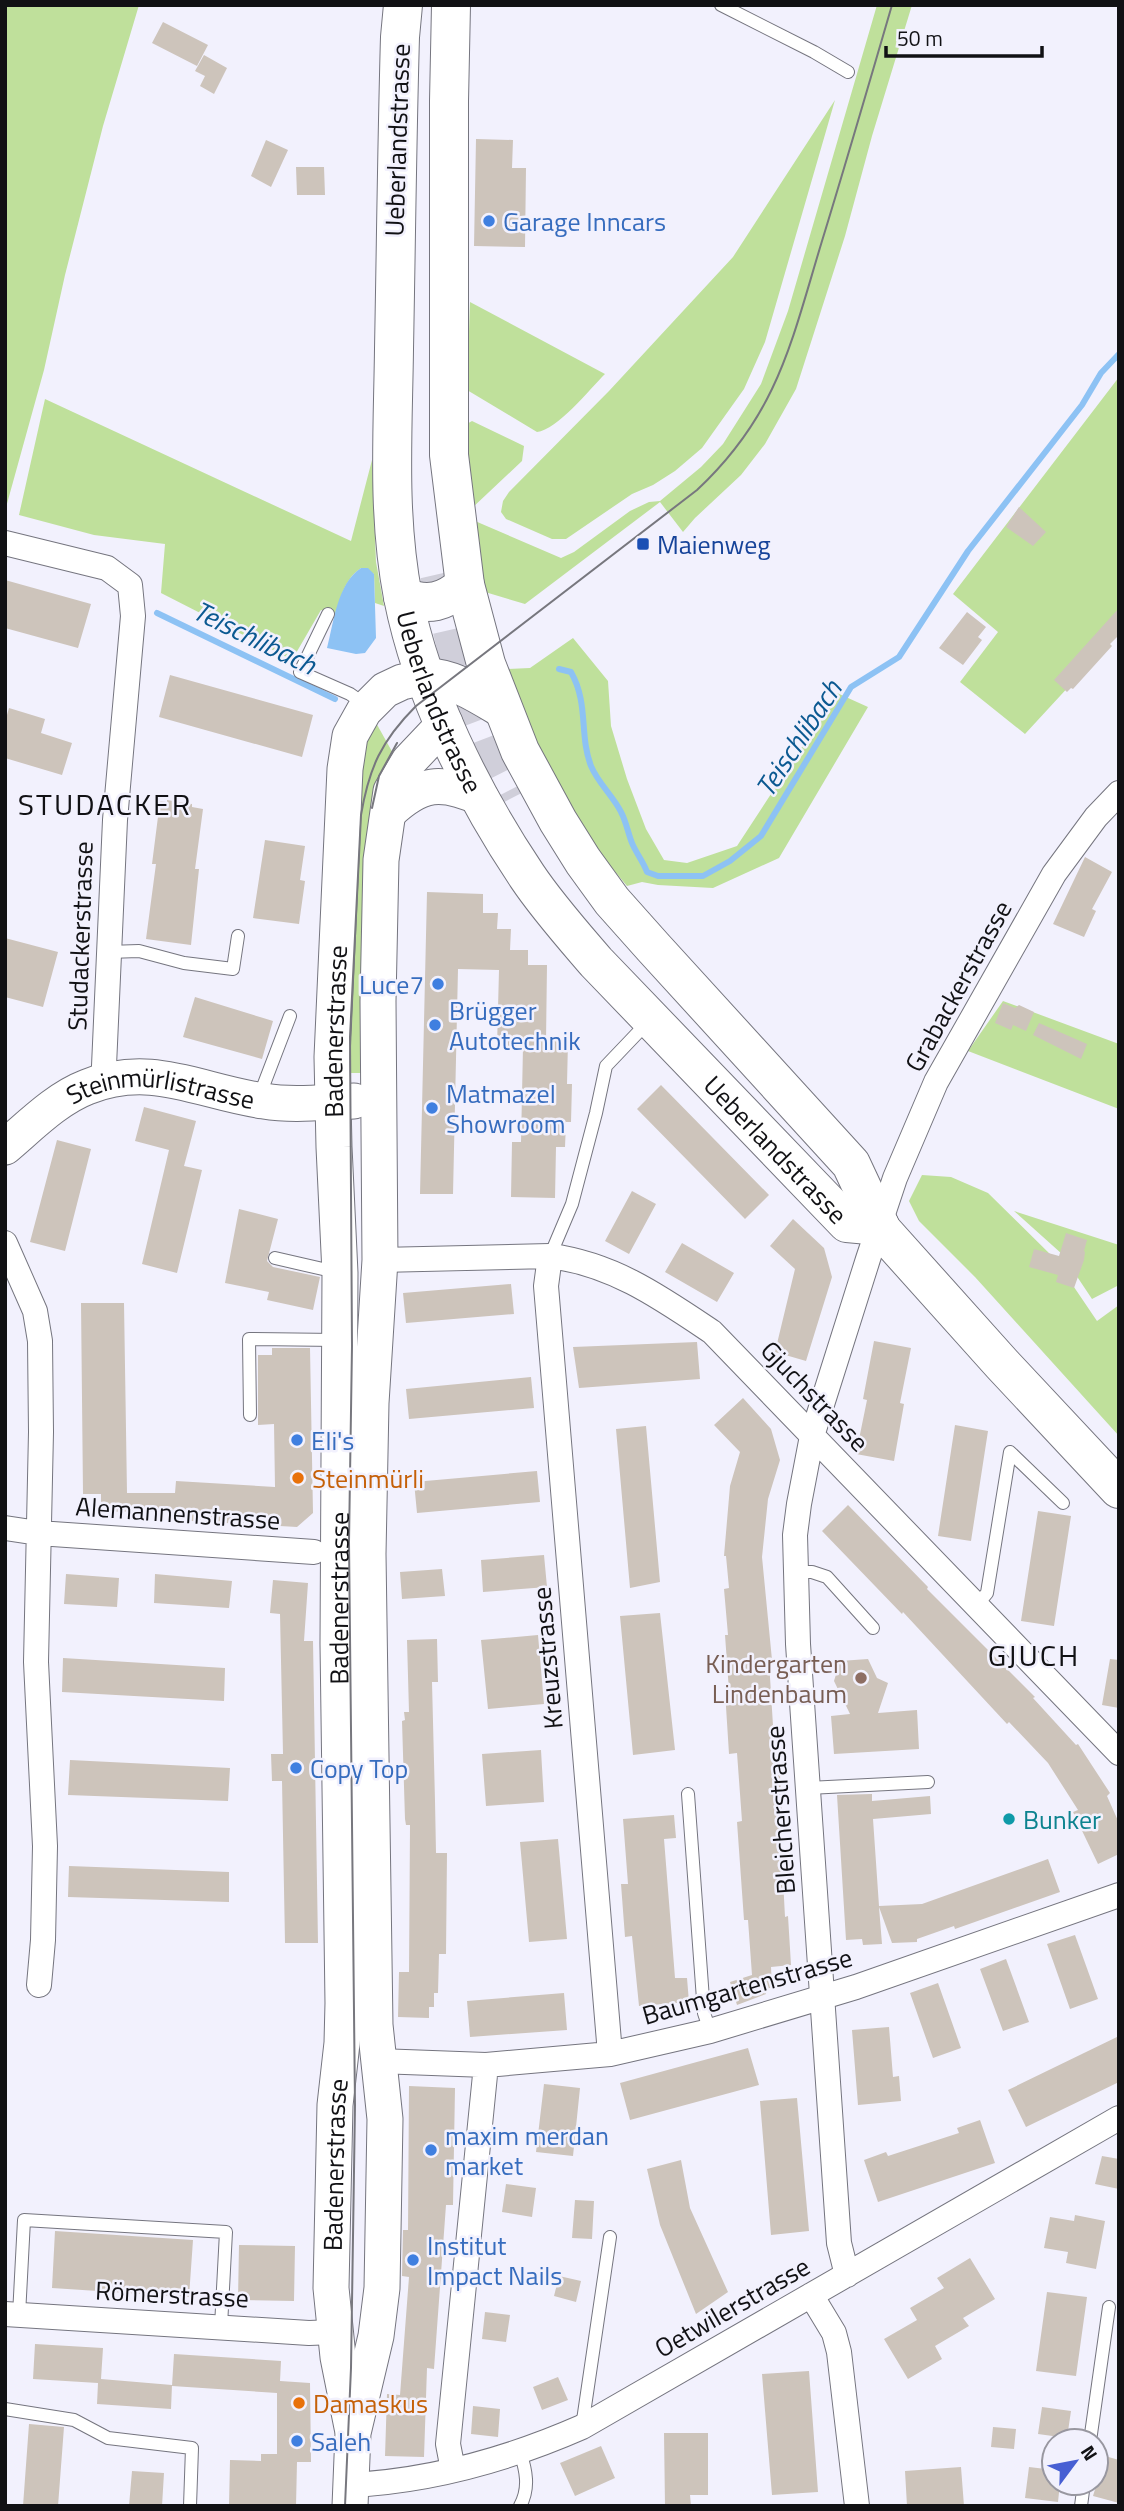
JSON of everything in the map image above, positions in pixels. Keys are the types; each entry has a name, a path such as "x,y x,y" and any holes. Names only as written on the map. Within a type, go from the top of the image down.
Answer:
{"main road":[{"name":"Ueberlandstrasse","path":"403,5 394,248 392,473 395,537 403,597 425,677 445,723 509,788 558,821 612,901 851,1164 880,1226 1002,1364 1119,1489"},
{"name":"Ueberlandstrasse","path":"428,5 425,294 427,477 452,580 478,638 503,709 509,788 527,876 596,962 847,1223 880,1226"},
{"name":"Ueberlandstrasse","path":"451,5 449,444 453,502 452,580"},
{"path":"403,597 430,604 446,600 452,580"},
{"name":"Badenerstrasse","path":"353,2433 334,2332 331,2288 335,2105 343,2003 338,1606 341,1340 332,1057 345,760 350,736 376,698 397,676 405,659 407,637 403,597"},
{"path":"445,723 467,688 478,638"},
{"path":"376,698 402,682 439,677 467,688 503,709"},
{"name":"Badenerstrasse","path":"350,2496 353,2433 366,2386 381,2303 385,2119 374,2025 368,1480 380,1260 378,1001 382,839 391,791 409,761 445,723"},
{"path":"388,811 410,794 438,785 509,788"},
{"name":"Steinmürlistrasse","path":"5,1147 62,1100 84,1088 110,1079 139,1076 170,1078 258,1100 287,1104 379,1100"},
{"path":"340,1273 380,1260"},
{"path":"338,2077 350,2068 378,2061"}],"street":[{"name":"Studackerstrasse","path":"5,543 107,568 130,585 133,616 115,820 108,952 104,1066 110,1079"},
{"name":"Grabackerstrasse","path":"880,1226 895,1178 936,1082 1054,874 1096,817 1119,793"},
{"name":"Bleicherstrasse","path":"847,2275 839,2243 808,1788 795,1535 813,1436 880,1226"},
{"path":"5,1242 35,1311 40,1341 41,1432 36,1661 45,1846 39,1985"},
{"name":"Gjuchstrasse","path":"380,1260 550,1256 577,1259 625,1278 666,1301 712,1332 1119,1753"},
{"name":"Kreuzstrasse","path":"550,1256 546,1286 610,2054"},
{"name":"Alemannenstrasse","path":"5,1528 38,1533 314,1552"},
{"name":"Baumgartenstrasse","path":"378,2061 486,2064 610,2054 710,2031 856,1987 1119,1895"},
{"path":"453,2469 448,2444 486,2064"},
{"name":"Oetwilerstrasse","path":"350,2496 520,2452 582,2427 1119,2118"},
{"path":"811,2295 834,2333 839,2351 857,2506"},
{"name":"Römerstrasse","path":"9,2317 220,2326 309,2333 334,2332"}],"lane":[{"path":"721,5 848,72"},
{"path":"328,614 300,672 350,694 376,698"},
{"path":"108,952 139,951 184,963 233,969 238,936"},
{"path":"258,1100 290,1016"},
{"path":"550,1256 572,1204 606,1066 651,1019"},
{"path":"275,1258 340,1273"},
{"path":"250,1415 249,1339 341,1340"},
{"path":"976,1606 987,1593 1010,1452 1063,1503"},
{"path":"795,1572 811,1572 827,1577 873,1629"},
{"path":"808,1788 928,1782"},
{"path":"688,1794 704,2013 710,2031"},
{"path":"9,2317 24,2220 37,2220 226,2232 220,2326"},
{"path":"582,2427 610,2236"},
{"path":"1092,2427 1109,2307"},
{"path":"5,2409 74,2420 108,2438 192,2448 190,2506"},
{"path":"520,2452 526,2473 525,2497 520,2506"}],"green space":[{"path":"5,5 139,5 103,126 44,370 5,511"},
{"path":"877,5 912,5 845,236 796,389 765,444 741,475 683,532 660,502 525,604 485,592 475,521 561,558 574,552 630,511 649,502 660,501 701,467 723,444 761,384 788,311"},
{"path":"835,100 765,342 744,389 702,448 675,471 632,494 566,539 552,539 506,519 501,512 503,501 509,492 609,391 733,257"},
{"path":"470,302 605,374 563,417 545,430 537,432 467,390"},
{"path":"1119,377 1119,632 1025,734 960,682 998,632 953,594"},
{"path":"45,399 351,541 372,460 376,562 384,606 375,603 374,574 361,568 347,583 336,614 321,610 292,660 161,593 165,544 94,535 19,515"},
{"path":"472,421 524,446 522,461 471,509 465,425"},
{"path":"573,638 608,681 611,726 627,779 646,829 664,860 687,863 737,846 837,693 868,707 779,858 713,888 642,882 627,886 592,844 540,752 506,669 530,668"},
{"path":"375,721 399,764 362,1073 344,1073 358,758"},
{"path":"1003,1001 1119,1044 1119,1109 968,1051"},
{"path":"922,1175 951,1177 988,1193 1055,1259 1097,1321 1119,1305 1119,1436 975,1277 919,1221 909,1201"},
{"path":"1014,1211 1119,1245 1119,1285 1092,1299 1062,1254"}],"water":[{"path":"361,568 368,568 374,574 376,638 365,653 356,654 327,648 342,593 353,575"}],"building":[{"path":"163,22 208,45 197,66 152,43"},
{"path":"204,55 227,68 214,94 200,86 205,76 195,71"},
{"path":"476,139 513,140 512,168 526,168 525,247 474,246"},
{"path":"266,140 288,150 271,187 251,176"},
{"path":"296,167 324,167 325,195 297,195"},
{"path":"1019,507 1046,532 1033,546 1006,527"},
{"path":"5,580 91,604 78,648 5,628"},
{"path":"1119,608 1119,635 1073,689 1067,692 1054,680"},
{"path":"967,612 986,627 978,637 982,640 963,665 939,648"},
{"path":"170,675 313,715 302,757 159,717"},
{"path":"9,708 45,719 41,733 72,743 62,775 5,758 5,722"},
{"path":"160,801 192,804 192,807 203,809 195,869 199,869 191,945 146,939 156,864 152,864"},
{"path":"265,840 305,846 300,880 305,881 299,924 253,918"},
{"path":"1085,857 1112,872 1092,909 1096,911 1084,937 1053,924"},
{"path":"427,892 483,894 483,913 498,913 497,929 511,929 510,950 528,950 528,965 547,965 546,1041 568,1041 567,1084 572,1084 571,1122 566,1122 565,1147 556,1147 555,1198 511,1197 512,1142 521,1142 523,1047 497,1047 499,970 458,969 453,1194 420,1194"},
{"path":"5,938 58,952 43,1007 5,997"},
{"path":"195,997 273,1021 262,1059 183,1037"},
{"path":"1003,1003 1015,1008 1019,1005 1034,1012 1026,1031 1013,1025 1011,1030 995,1023"},
{"path":"1039,1023 1087,1044 1081,1059 1033,1035"},
{"path":"661,1085 769,1195 745,1219 637,1109"},
{"path":"144,1107 196,1121 184,1166 202,1170 177,1273 142,1264 169,1150 135,1141"},
{"path":"57,1140 91,1149 65,1251 30,1242"},
{"path":"632,1191 656,1204 629,1254 605,1241"},
{"path":"239,1209 278,1219 267,1261 273,1267 320,1277 313,1310 267,1300 269,1292 225,1283"},
{"path":"793,1219 824,1248 832,1277 806,1361 775,1352 795,1269 770,1246"},
{"path":"1066,1233 1087,1240 1084,1260 1074,1288 1056,1282 1058,1275 1029,1267 1034,1249 1059,1256"},
{"path":"682,1243 734,1273 717,1302 665,1272"},
{"path":"511,1284 514,1314 406,1323 403,1293"},
{"path":"81,1303 124,1303 127,1493 175,1493 176,1481 275,1487 274,1424 258,1425 258,1355 272,1355 272,1348 310,1348 313,1513 297,1527 174,1520 174,1511 101,1512 101,1494 83,1494"},
{"path":"874,1341 911,1348 900,1403 904,1404 894,1461 856,1454 867,1400 863,1399"},
{"path":"697,1342 700,1379 579,1388 573,1347"},
{"path":"531,1377 534,1408 409,1419 406,1389"},
{"path":"743,1398 771,1429 780,1460 768,1499 762,1557 772,1660 769,1661 776,1774 780,1774 785,1917 788,1916 791,1965 771,1967 772,1987 765,1990 766,1994 737,2005 730,1982 752,1975 748,1920 744,1920 737,1822 742,1821 737,1753 729,1754 725,1691 729,1691 725,1635 728,1635 724,1589 729,1588 724,1556 730,1486 740,1452 714,1425"},
{"path":"955,1425 988,1431 971,1541 938,1536"},
{"path":"646,1426 660,1582 630,1588 616,1429"},
{"path":"537,1471 540,1502 417,1513 414,1482"},
{"path":"848,1505 1035,1697 1033,1698 1076,1745 1078,1744 1110,1793 1107,1796 1119,1823 1119,1854 1098,1864 1073,1812 1078,1810 1048,1763 1009,1722 1007,1724 903,1612 902,1614 822,1531"},
{"path":"1038,1511 1071,1516 1054,1626 1021,1621"},
{"path":"544,1555 547,1587 483,1592 481,1560"},
{"path":"442,1569 445,1596 402,1599 400,1572"},
{"path":"66,1574 119,1578 117,1607 64,1604"},
{"path":"155,1574 232,1581 229,1608 154,1603"},
{"path":"273,1580 308,1583 304,1641 313,1641 318,1943 285,1943 282,1781 272,1781 271,1754 283,1754 280,1614 270,1613"},
{"path":"660,1613 675,1750 633,1755 620,1616"},
{"path":"538,1635 544,1704 488,1709 481,1640"},
{"path":"437,1639 438,1682 432,1682 436,1853 447,1853 446,1954 439,1954 438,1993 434,1993 434,2007 429,2007 429,2018 398,2017 399,1972 409,1972 410,1825 406,1825 405,1819 402,1721 405,1720 404,1712 409,1712 407,1640"},
{"path":"63,1658 225,1668 224,1701 62,1692"},
{"path":"868,1659 877,1678 888,1683 878,1713 917,1710 919,1749 834,1754 831,1716 850,1714 834,1681 840,1661"},
{"path":"1110,1659 1119,1660 1119,1708 1102,1705"},
{"path":"541,1750 544,1802 486,1806 482,1754"},
{"path":"70,1760 230,1768 228,1801 68,1795"},
{"path":"872,1794 872,1801 930,1796 931,1814 873,1819 879,1906 922,1904 1048,1859 1060,1892 955,1929 954,1926 917,1939 917,1942 892,1943 879,1907 882,1944 863,1945 862,1939 846,1940 837,1795"},
{"path":"674,1815 676,1838 664,1839 675,1978 687,1978 689,2002 639,2006 632,1936 625,1937 621,1884 628,1884 623,1819"},
{"path":"558,1839 567,1939 529,1942 520,1842"},
{"path":"69,1866 229,1872 229,1902 68,1897"},
{"path":"1075,1935 1098,1999 1070,2009 1047,1944"},
{"path":"1006,1959 1029,2022 1003,2031 980,1969"},
{"path":"938,1983 961,2048 933,2058 910,1993"},
{"path":"564,1993 567,2030 470,2037 467,2001"},
{"path":"889,2027 893,2077 899,2076 901,2101 858,2105 852,2030"},
{"path":"1119,2036 1119,2082 1026,2127 1008,2090"},
{"path":"748,2048 759,2085 630,2120 620,2083"},
{"path":"544,2084 580,2088 573,2156 536,2152"},
{"path":"409,2086 455,2088 453,2205 446,2205 434,2369 427,2368 424,2457 385,2456 387,2394 400,2395 409,2277 402,2276 403,2230 408,2230"},
{"path":"797,2098 809,2231 771,2235 760,2101"},
{"path":"980,2120 995,2163 878,2202 864,2160 886,2152 888,2156 959,2133 957,2128"},
{"path":"1102,2156 1119,2159 1119,2189 1095,2184"},
{"path":"681,2160 690,2208 728,2292 696,2314 660,2225 647,2169"},
{"path":"506,2184 536,2188 532,2217 502,2212"},
{"path":"575,2200 594,2201 592,2239 572,2238"},
{"path":"1075,2215 1105,2221 1096,2269 1066,2263 1068,2252 1044,2248 1050,2217 1074,2221"},
{"path":"55,2231 193,2240 189,2297 52,2288"},
{"path":"239,2245 295,2246 294,2301 238,2300"},
{"path":"970,2258 995,2299 963,2318 969,2326 935,2346 942,2359 908,2379 884,2339 917,2320 910,2308 944,2288 937,2278"},
{"path":"559,2276 581,2281 576,2302 554,2296"},
{"path":"1047,2292 1087,2297 1076,2376 1036,2371"},
{"path":"485,2312 510,2315 506,2342 482,2339"},
{"path":"35,2344 103,2348 101,2379 172,2385 171,2409 97,2404 98,2383 33,2379"},
{"path":"174,2354 281,2361 280,2381 310,2383 311,2462 297,2462 296,2506 229,2506 230,2460 261,2461 261,2454 277,2454 277,2393 172,2386"},
{"path":"809,2371 818,2492 772,2495 762,2374"},
{"path":"558,2377 568,2400 542,2410 533,2387"},
{"path":"473,2406 500,2409 498,2437 471,2434"},
{"path":"1042,2407 1071,2411 1069,2427 1040,2427 1038,2434"},
{"path":"29,2424 64,2427 58,2506 23,2506"},
{"path":"993,2427 1016,2429 1014,2449 991,2447"},
{"path":"664,2433 708,2433 708,2495 690,2495 691,2506 665,2506"},
{"path":"601,2446 615,2478 575,2496 560,2463"},
{"path":"1110,2457 1119,2460 1119,2503 1097,2497 1110,2497"},
{"path":"961,2467 964,2506 907,2506 905,2471"},
{"path":"1029,2467 1040,2468 1040,2497 1059,2497 1058,2502 1025,2498"},
{"path":"132,2471 164,2473 162,2506 129,2506"}],"waterway":[{"name":"Teischlibach","path":"559,669 571,672 577,684 591,766 621,812 632,843 647,872 658,876 703,876 730,861 761,836 851,687 899,657 968,551 1082,405 1101,373 1119,354"},
{"name":"Teischlibach","path":"157,613 335,699"}],"tunnel":[{"path":"439,574 459,661 492,749 516,796"}],"tram line":[{"path":"345,2506 351,2368 355,2105 349,1542 352,1346 350,1037 364,798 385,743 416,706 697,490 724,462 746,433 764,405 790,345 892,5"},
{"path":"372,808 379,776 397,743"}],"place":[{"name":"Garage Inncars","path":"489,221"},
{"name":"Maienweg","path":"643,544"},
{"name":"Luce7","path":"438,984"},
{"name":"Brügger Autotechnik","path":"435,1025"},
{"name":"Matmazel Showroom","path":"432,1108"},
{"name":"Eli's","path":"297,1440"},
{"name":"Steinmürli","path":"298,1478"},
{"name":"Kindergarten Lindenbaum","path":"861,1678"},
{"name":"Copy Top","path":"296,1768"},
{"name":"Bunker","path":"1009,1819"},
{"name":"maxim merdan market","path":"431,2150"},
{"name":"Institut Impact Nails","path":"413,2260"},
{"name":"Damaskus","path":"299,2403"},
{"name":"Saleh","path":"297,2441"}],"district":[{"name":"STUDACKER","path":"105,804"},
{"name":"GJUCH","path":"1034,1655"}]}
